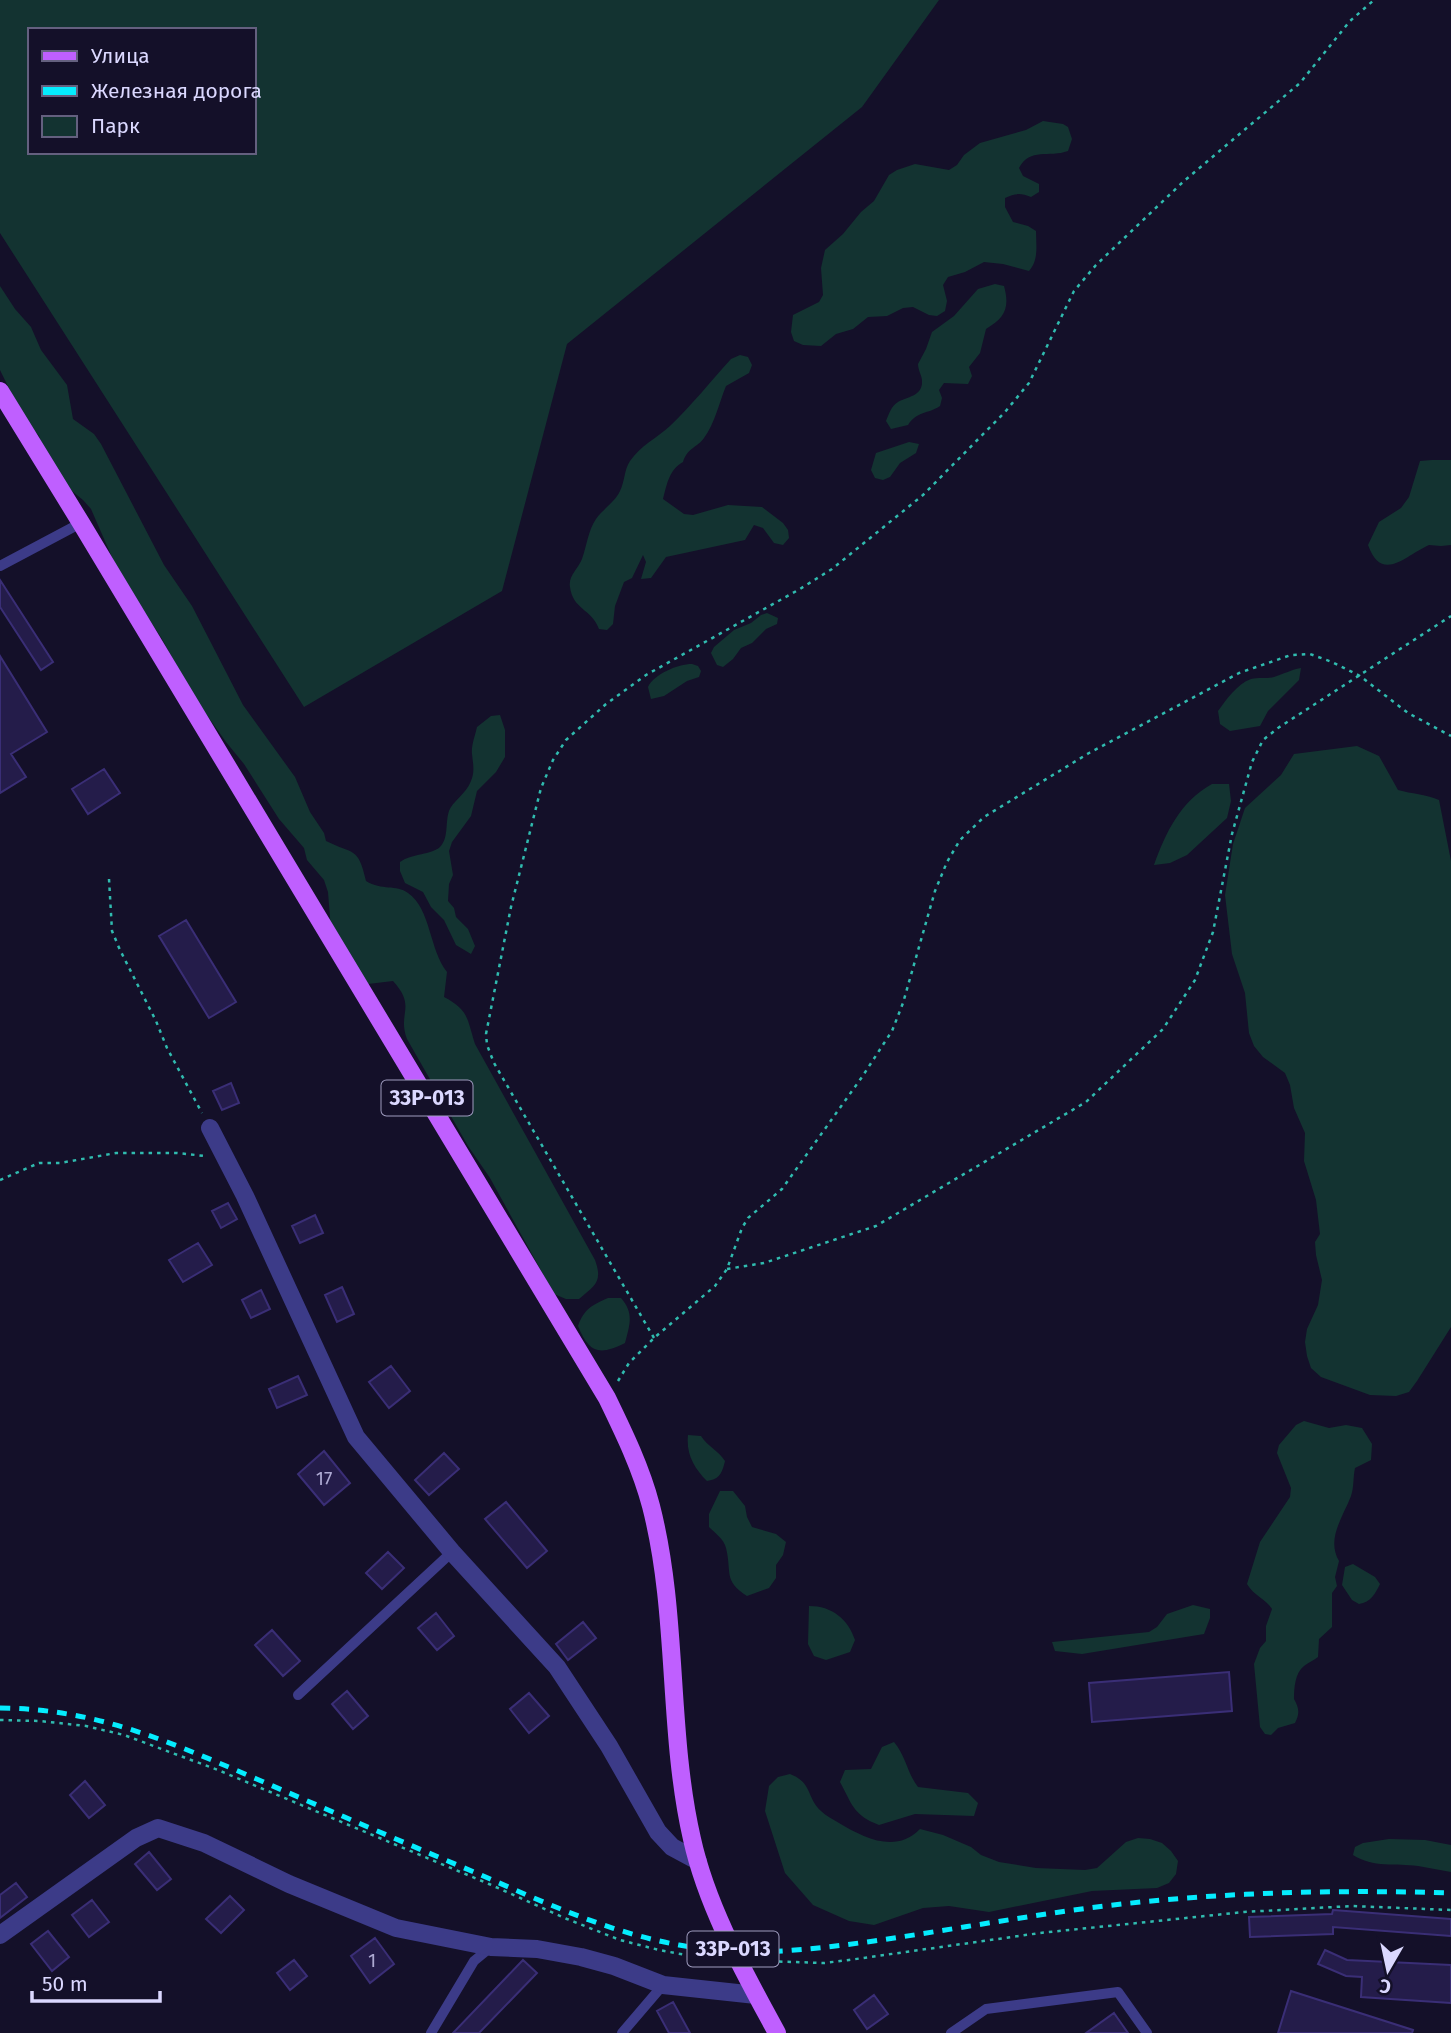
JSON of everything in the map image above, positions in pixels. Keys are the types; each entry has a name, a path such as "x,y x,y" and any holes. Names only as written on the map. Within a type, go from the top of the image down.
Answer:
{"main road":[{"name":"33Р-013","path":"0,391 607,1398 644,1479 654,1521 668,1621 683,1782 698,1861 715,1908 777,2033"}],"street":[{"path":"210,1128 246,1196 356,1437 452,1552 556,1667 609,1746 658,1832 673,1847 698,1861"},
{"path":"0,1935 136,1838 158,1828 204,1843 289,1884 384,1923 421,1934 491,1947 537,1949 581,1956 663,1985 757,1995"}],"lane":[{"path":"0,566 82,523"},
{"path":"298,1695 452,1552"},
{"path":"431,2033 474,1961 491,1947"},
{"path":"622,2033 663,1985"},
{"path":"951,2033 986,2009 1118,1993 1147,2033"}],"path":[{"path":"654,1338 489,1054 486,1034 511,907 541,788 553,760 566,740 606,704 646,676 800,589 879,533 923,495 1029,383 1074,290 1096,265 1184,181 1300,83 1350,21 1374,0"},
{"path":"727,1269 764,1263 876,1226 1086,1102 1163,1029 1195,980 1213,932 1232,834 1252,762 1263,740 1451,616"},
{"path":"607,1398 629,1363 715,1286 727,1269 742,1227 748,1218 782,1189 892,1031 903,1003 935,891 947,862 960,840 984,817 1089,753 1239,673 1291,655 1310,654 1360,676 1408,713 1451,736"},
{"path":"109,879 112,931 116,941 167,1048 210,1128"},
{"path":"0,1180 39,1163 60,1163 116,1153 177,1153 225,1159"},
{"path":"0,1720 86,1726 124,1735 218,1770 578,1923 633,1943 702,1958"},
{"path":"762,1961 849,1961 1040,1933 1244,1912 1352,1906 1451,1910"}],"green space":[{"path":"0,0 939,0 862,107 567,344 502,591 304,707 0,233"},
{"path":"1043,121 1068,127 1072,139 1068,151 1029,157 1019,168 1023,176 1039,184 1039,192 1031,197 1018,194 1005,198 1005,207 1013,222 1036,231 1036,257 1029,271 984,262 948,277 943,285 947,301 945,311 937,316 913,307 903,308 887,316 868,317 853,329 836,334 821,346 803,345 794,341 791,332 793,315 819,302 823,295 821,268 825,250 874,201 889,175 915,164 949,170 980,143 1026,130"},
{"path":"995,284 1004,286 1006,306 998,321 986,329 980,353 969,367 972,376 968,384 944,383 939,390 942,398 940,406 919,415 908,425 891,429 886,421 892,408 917,393 922,386 918,364 932,332 954,316 978,289"},
{"path":"0,286 31,327 41,350 67,385 73,419 94,434 101,444 164,565 192,606 243,705 295,777 326,841 354,853 366,881 403,890 416,900 447,972 444,997 458,1006 466,1016 475,1044 595,1260 598,1273 596,1283 579,1299 566,1299 554,1294 490,1178 468,1146 407,1039 404,997 400,990 393,981 368,984 331,930 328,892 324,880 307,860 304,848 279,819 244,764 194,697 162,639 118,571 91,509 62,483 49,462 39,436 23,417 0,370"},
{"path":"740,355 748,357 752,365 749,373 726,386 708,432 672,473 663,499 684,514 693,515 728,505 762,507 783,523 789,538 783,545 774,543 763,528 754,525 745,540 666,557 651,578 641,579 646,562 643,555 632,578 624,582 615,606 613,624 607,630 599,629 592,617 578,605 572,595 570,583 582,559 593,524 618,495 628,464 634,455 678,418 731,359"},
{"path":"909,442 919,444 916,453 900,463 890,477 883,480 875,478 871,470 876,453"},
{"path":"1451,460 1451,545 1429,545 1395,563 1380,563 1368,545 1379,522 1401,508 1409,497 1420,461"},
{"path":"767,613 778,618 777,624 741,648 723,667 717,665 711,653 714,647 734,630"},
{"path":"692,664 698,666 701,671 699,677 687,681 664,696 651,699 648,687 655,678 674,668"},
{"path":"1301,668 1299,680 1268,711 1260,726 1230,731 1220,724 1218,711 1241,685 1251,679 1274,677"},
{"path":"500,715 505,730 505,757 496,772 477,791 471,816 452,842 449,851 453,875 449,884 448,901 454,908 456,917 468,929 475,946 471,954 456,945 444,920 431,907 423,892 405,883 400,862 436,850 443,843 449,811 469,786 472,777 472,748 477,727 491,716"},
{"path":"1357,746 1379,756 1398,790 1439,800 1451,861 1451,1327 1409,1392 1396,1396 1370,1395 1321,1377 1311,1368 1305,1342 1307,1329 1318,1305 1322,1280 1315,1242 1320,1234 1316,1200 1304,1161 1305,1133 1294,1108 1285,1073 1263,1057 1254,1046 1249,1033 1245,993 1232,954 1225,895 1233,844 1245,808 1281,775 1294,754"},
{"path":"1212,784 1229,784 1231,801 1227,818 1187,855 1170,863 1154,865 1164,841 1183,809"},
{"path":"608,1298 621,1298 628,1309 630,1319 625,1343 608,1350 596,1350 586,1342 578,1326 589,1308"},
{"path":"1304,1421 1329,1428 1346,1425 1362,1428 1372,1444 1371,1460 1355,1468 1352,1493 1335,1536 1335,1553 1339,1561 1335,1577 1337,1586 1332,1593 1332,1627 1319,1639 1318,1657 1304,1666 1297,1677 1294,1699 1298,1713 1295,1723 1278,1728 1271,1735 1265,1734 1260,1727 1254,1664 1266,1641 1266,1626 1272,1609 1247,1584 1260,1542 1290,1497 1291,1488 1277,1453 1279,1445 1296,1425"},
{"path":"688,1435 701,1436 725,1461 718,1477 707,1481 698,1471 690,1454"},
{"path":"720,1491 733,1491 745,1506 752,1527 776,1534 786,1542 783,1555 776,1565 776,1578 769,1588 747,1596 731,1581 725,1545 709,1527 709,1514"},
{"path":"1353,1564 1375,1577 1380,1584 1370,1599 1359,1604 1352,1600 1342,1585 1345,1567"},
{"path":"1193,1605 1210,1609 1210,1618 1204,1634 1082,1654 1055,1651 1052,1642 1149,1632 1157,1627 1167,1614"},
{"path":"809,1606 825,1608 843,1620 855,1640 850,1652 826,1660 814,1656 808,1644"},
{"path":"894,1742 918,1787 968,1793 978,1803 974,1816 915,1814 879,1825 858,1813 840,1782 845,1770 871,1769 882,1747"},
{"path":"790,1774 806,1786 816,1806 825,1814 859,1834 880,1841 901,1841 920,1829 943,1835 999,1862 1036,1868 1085,1870 1097,1868 1126,1842 1138,1838 1150,1839 1162,1843 1171,1851 1178,1861 1176,1874 1169,1883 1157,1888 1092,1891 989,1912 949,1906 923,1908 874,1925 849,1921 813,1905 785,1873 765,1811 769,1786 778,1777"},
{"path":"1389,1839 1425,1840 1451,1845 1451,1872 1368,1862 1353,1855 1355,1847 1363,1843"}],"building":[{"path":"0,580 53,662 41,670 0,607"},
{"path":"0,656 47,732 11,754 26,777 0,793"},
{"path":"104,769 120,793 88,814 72,789"},
{"path":"186,920 236,1002 209,1018 159,936"},
{"path":"231,1083 239,1103 222,1110 213,1091"},
{"path":"228,1203 237,1219 221,1228 212,1211"},
{"path":"315,1215 323,1233 300,1243 292,1226"},
{"path":"198,1243 212,1265 183,1282 169,1260"},
{"path":"342,1287 354,1314 337,1322 325,1295"},
{"path":"261,1290 270,1309 251,1318 242,1300"},
{"path":"391,1366 410,1391 389,1408 369,1382"},
{"path":"298,1376 307,1395 277,1408 269,1389"},
{"path":"324,1451 350,1483 324,1505 298,1474"},
{"path":"444,1453 459,1469 429,1495 415,1480"},
{"path":"506,1502 547,1551 527,1568 485,1519"},
{"path":"388,1552 404,1568 382,1589 366,1573"},
{"path":"436,1613 454,1636 437,1650 418,1628"},
{"path":"583,1622 596,1638 568,1660 556,1644"},
{"path":"272,1630 300,1661 283,1676 255,1645"},
{"path":"1229,1672 1232,1711 1092,1722 1089,1683"},
{"path":"347,1691 368,1716 353,1729 332,1704"},
{"path":"529,1693 549,1716 529,1733 510,1709"},
{"path":"85,1781 105,1805 89,1818 70,1795"},
{"path":"149,1852 171,1879 157,1890 135,1864"},
{"path":"16,1883 27,1897 0,1918 0,1895"},
{"path":"230,1896 244,1910 221,1933 206,1919"},
{"path":"92,1900 109,1922 89,1937 72,1915"},
{"path":"1333,1910 1451,1919 1451,1936 1333,1927 1333,1934 1250,1937 1249,1917 1332,1914"},
{"path":"48,1931 69,1957 52,1971 31,1944"},
{"path":"375,1938 394,1964 370,1983 351,1956"},
{"path":"1325,1950 1347,1960 1451,1965 1451,2003 1361,1997 1362,1977 1346,1976 1318,1964"},
{"path":"294,1960 307,1976 290,1990 277,1973"},
{"path":"523,1960 537,1973 479,2033 453,2033"},
{"path":"1291,1991 1413,2030 1412,2033 1278,2033"},
{"path":"874,1995 888,2014 867,2029 854,2010"},
{"path":"673,2002 690,2033 669,2033 657,2011"},
{"path":"1114,2013 1128,2033 1086,2033"}],"railway":[{"path":"0,1708 68,1714 159,1739 575,1914 626,1932 704,1949 752,1952 825,1947 1157,1900 1304,1892 1451,1893"}]}
